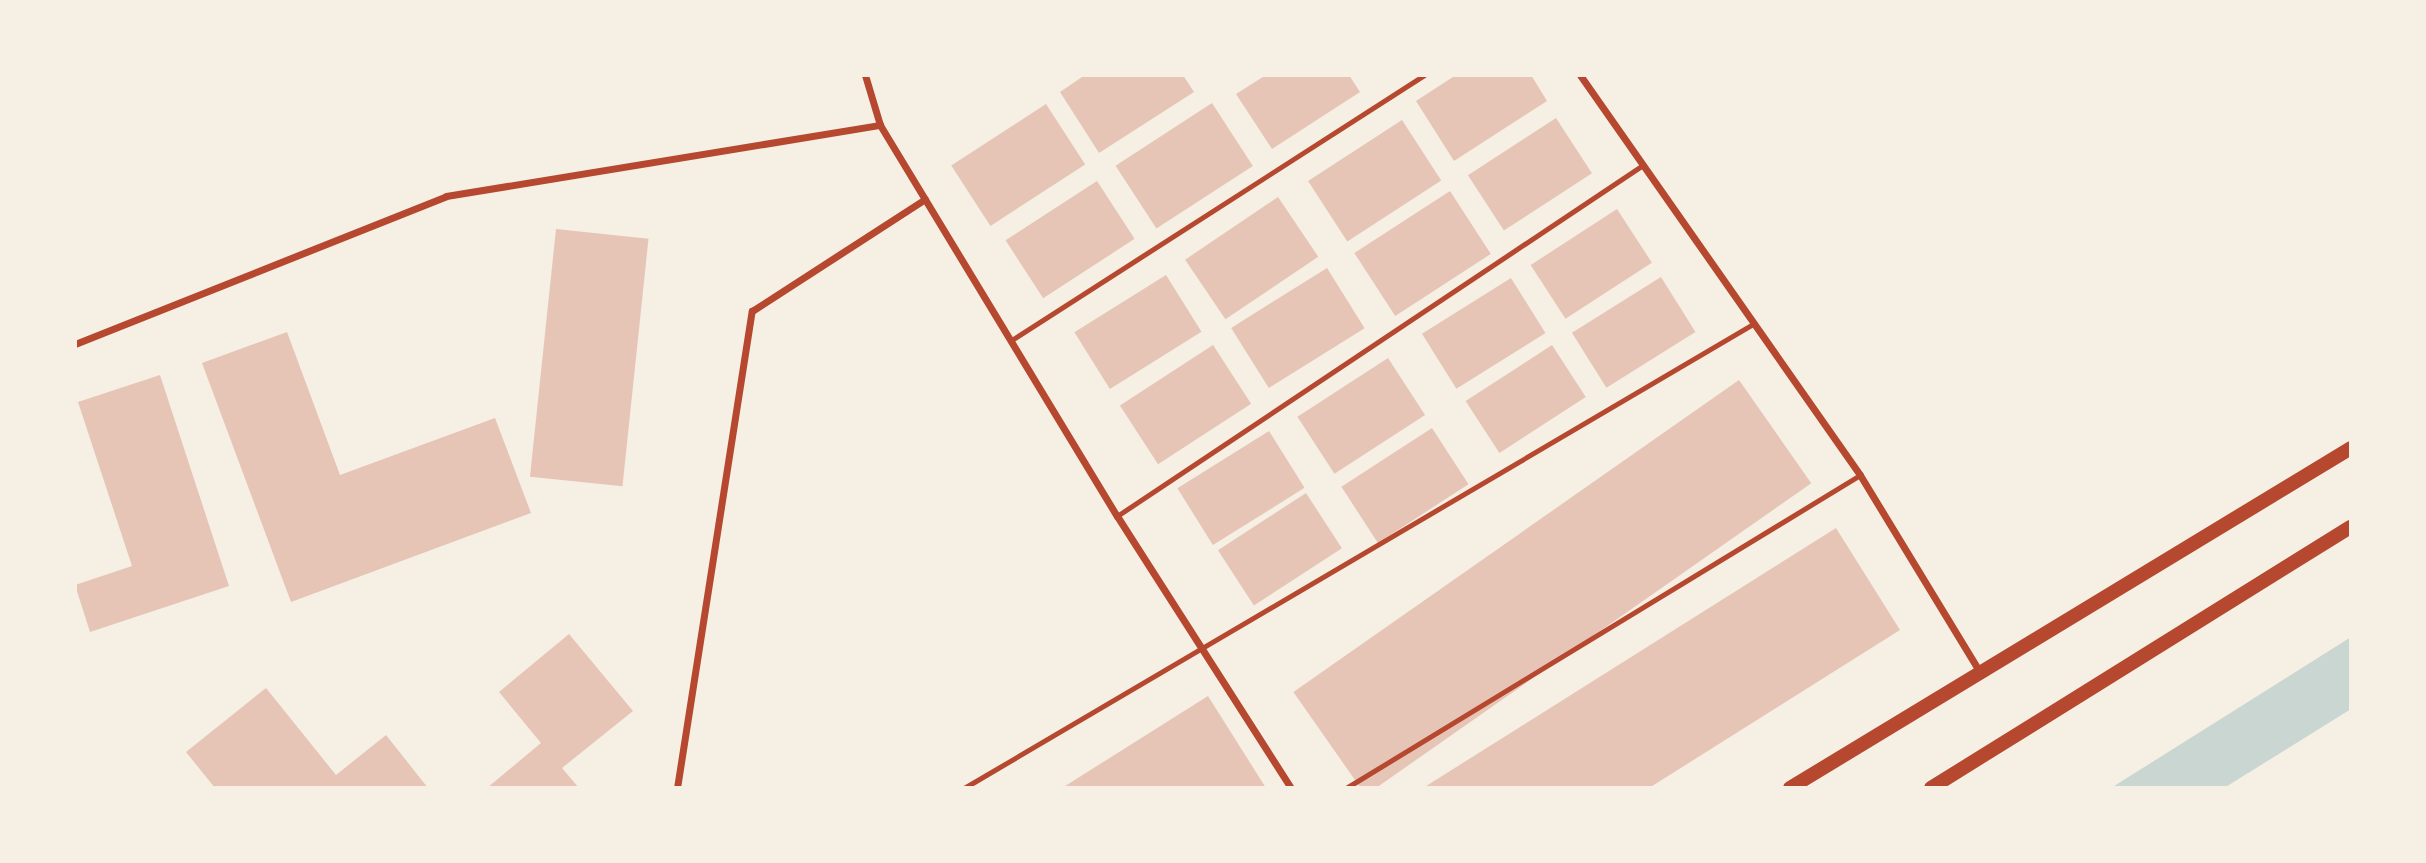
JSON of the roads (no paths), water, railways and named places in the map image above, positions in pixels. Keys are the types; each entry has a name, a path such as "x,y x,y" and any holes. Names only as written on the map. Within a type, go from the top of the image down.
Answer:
{"main road":[{"path":"1790,788 2351,448"},
{"path":"1931,788 2351,527"}],"street":[{"path":"865,75 880,125 1117,516 1291,788"},
{"path":"1580,75 1860,475 1979,671"},
{"path":"75,344 446,196 880,125"},
{"path":"677,788 752,311 925,199"}],"lane":[{"path":"1010,341 1424,75"},
{"path":"1117,516 1643,165"},
{"path":"964,788 1754,324"},
{"path":"1346,788 1860,475"}]}
